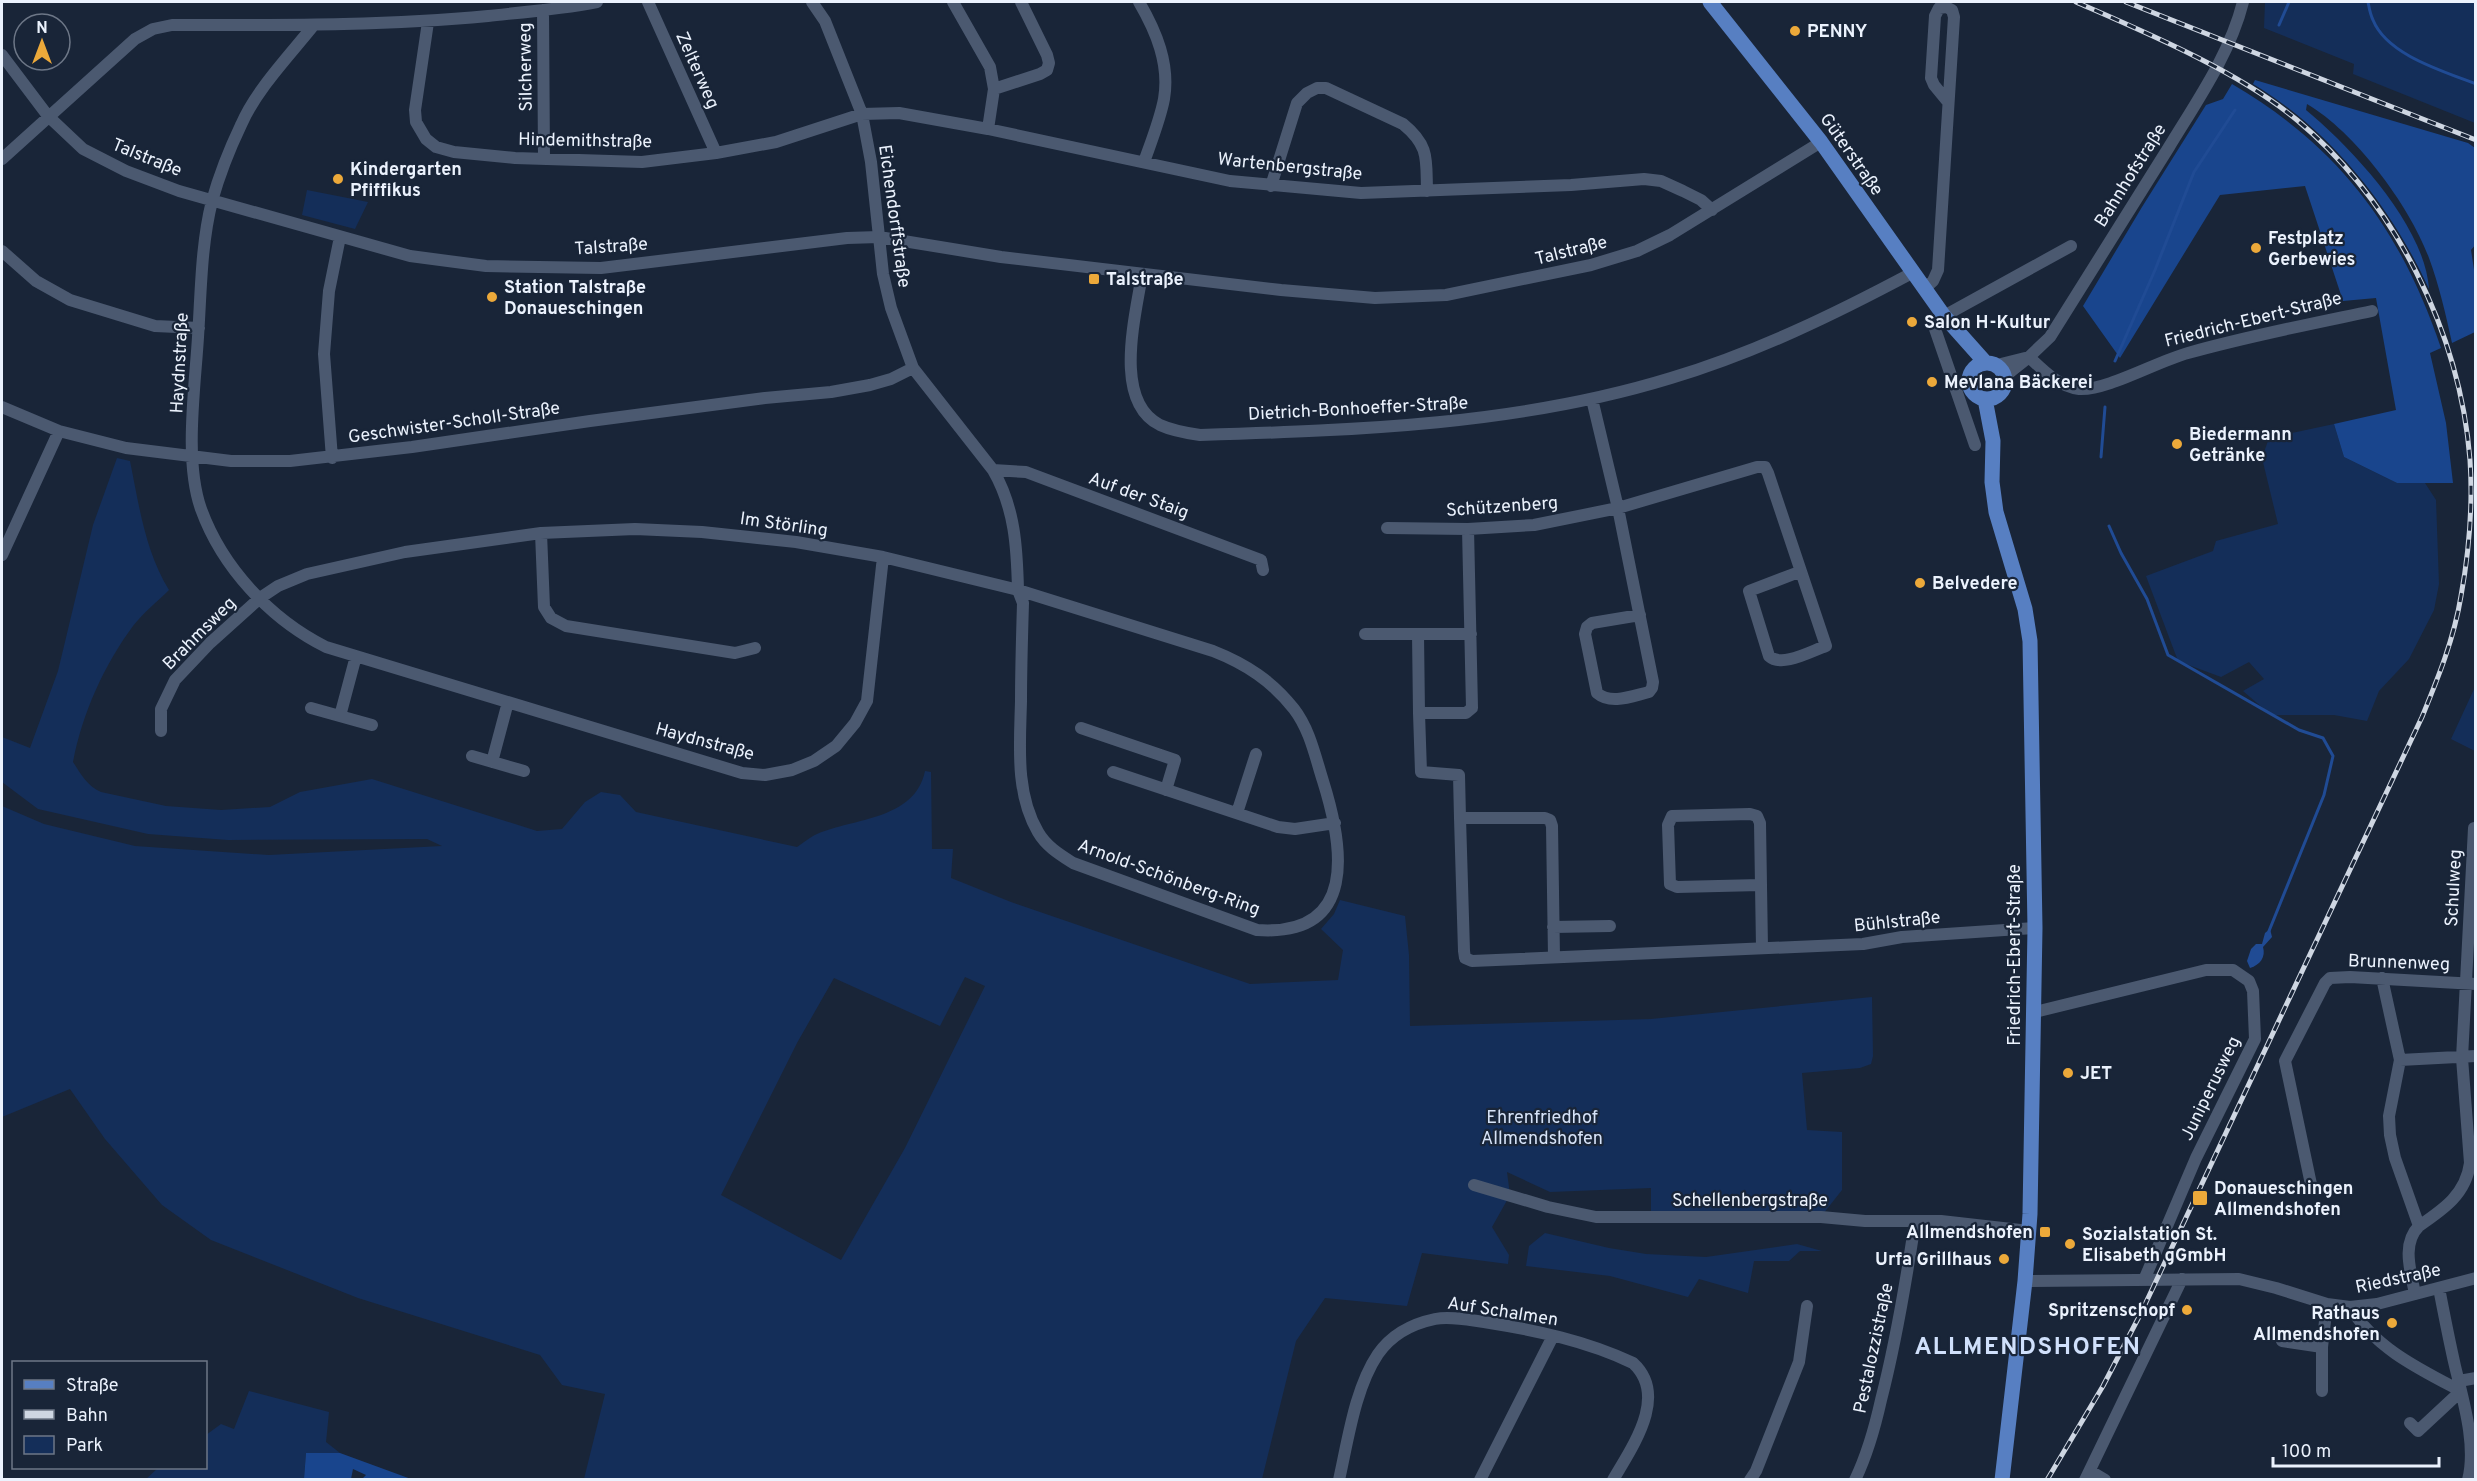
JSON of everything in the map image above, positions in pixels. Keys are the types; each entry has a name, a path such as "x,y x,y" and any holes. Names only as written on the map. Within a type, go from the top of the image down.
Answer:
{"main road":[{"name":"Güterstraße","path":"1710,2 1748,47 1821,142 1912,273 1957,333 1990,368 1969,374 1969,386 1973,393 1992,397"},
{"path":"1990,368 2003,389 1992,397"},
{"name":"Friedrich-Ebert-Straße","path":"1992,397 1992,482 1996,512 2025,609 2030,641 2035,928 2029,1231 2001,1477"}],"street":[{"path":"2,159 135,39 153,29 172,25 313,26 428,22 597,2"},
{"name":"Zelterweg","path":"648,2 716,153"},
{"name":"Eichendorffstraße","path":"812,2 825,21 862,114 871,162 883,274 891,308 913,368 993,470 1004,488 1017,542 1018,590"},
{"path":"953,2 990,67 994,89 988,129"},
{"path":"994,89 1047,70 1049,63 1047,55 1021,2"},
{"path":"1139,2 1152,25 1164,57 1164,98 1144,162"},
{"name":"Bahnhofstraße","path":"1990,368 2030,357 2050,338 2203,92 2239,18 2243,2"},
{"path":"1924,289 1933,281 1938,270 1954,17 1952,10 1946,6 1939,8 1935,16 1931,78 1948,102"},
{"name":"Silcherweg","path":"543,10 544,159"},
{"name":"Hindemithstraße","path":"428,22 415,110 416,122 426,139 436,147 454,152 544,159 642,162 716,153 776,142 862,114"},
{"name":"Haydnstraße","path":"313,26 251,106 241,124 213,200 204,238 198,328 192,458 194,486 213,537 230,566 283,621 326,647 742,773 765,775 792,770 814,761 836,746 855,723 867,701 883,557"},
{"name":"Talstraße","path":"2,55 48,116 82,149 126,171 213,200 410,256 486,266 601,268 847,238 879,237 1001,257 1375,298 1446,295 1591,266 1637,251 1670,235 1821,142"},
{"path":"1271,186 1297,103 1307,93 1317,88 1326,88 1403,124 1413,132 1426,151 1427,191"},
{"name":"Wartenbergstraße","path":"862,114 899,113 988,129 1230,181 1271,186 1360,193 1571,185 1644,179 1661,181 1683,191 1701,200 1712,210"},
{"path":"332,458 324,354 329,291 340,237"},
{"path":"1975,445 1934,326 1944,316 2071,246"},
{"path":"2,251 36,281 70,300 156,326 198,328"},
{"name":"Dietrich-Bonhoeffer-Straße","path":"1142,274 1131,344 1134,392 1142,410 1158,424 1177,431 1200,435 1365,430 1476,420 1592,399 1671,379 1721,361 1835,314 1912,273"},
{"name":"Friedrich-Ebert-Straße","path":"2030,357 2044,371 2064,385 2078,389 2096,388 2187,353 2372,311"},
{"name":"Geschwister-Scholl-Straße","path":"2,407 59,431 126,448 192,458 231,461 290,461 332,458 590,420 831,392 870,386 913,368"},
{"path":"1592,399 1618,508 1640,615 1652,688 1649,692 1611,700 1603,698 1597,693 1585,633 1587,627 1592,623 1640,615"},
{"path":"2,555 59,431"},
{"name":"Schützenberg","path":"1387,528 1468,529 1534,525 1618,508 1757,467 1765,467 1778,500 1799,572"},
{"name":"Auf der Staig","path":"993,470 1026,472 1261,560 1263,570"},
{"name":"Im Störling","path":"260,598 278,586 307,574 405,552 541,532 635,529 718,533 796,542 883,557 1018,590"},
{"path":"1418,634 1419,713 1466,712 1472,708 1468,529"},
{"path":"541,532 544,607 551,618 566,626 735,653 755,648"},
{"path":"1799,572 1826,646 1782,661 1774,660 1769,656 1749,591 1799,572"},
{"name":"Arnold-Schönberg-Ring","path":"1018,590 1213,651 1243,663 1271,684 1293,708 1306,728 1335,822 1339,845 1338,873 1333,894 1325,908 1295,928 1257,930 1072,863 1052,849 1039,834 1028,810 1022,782 1020,756 1023,603 1018,590"},
{"name":"Brahmsweg","path":"161,731 161,709 175,680 210,643 260,598"},
{"path":"1365,634 1471,634"},
{"path":"340,716 356,656"},
{"path":"492,762 508,702"},
{"path":"310,708 372,725"},
{"name":"Bühlstraße","path":"1419,713 1421,772 1459,775 1465,958 1472,961 1863,944 1902,937 2035,928"},
{"path":"1081,728 1175,760 1166,790"},
{"path":"1237,813 1256,754"},
{"path":"472,756 524,771"},
{"path":"1113,772 1278,827 1295,829 1335,822"},
{"path":"1760,885 1677,887 1670,884 1668,825 1672,816 1750,814 1757,816 1760,824 1762,948"},
{"path":"1460,818 1545,818 1550,820 1552,826 1554,957"},
{"name":"Schulweg","path":"2419,1226 2445,1209 2458,1195 2468,1177 2470,1163 2462,1058 2471,983 2474,828"},
{"path":"1553,927 1610,926"},
{"name":"Juniperusweg","path":"2035,1012 2206,970 2233,970 2249,981 2253,991 2255,1039 2196,1158 2144,1280"},
{"name":"Brunnenweg","path":"2312,1189 2285,1061 2330,978 2382,978 2471,983"},
{"path":"2382,978 2400,1060 2389,1116 2390,1135 2395,1158 2419,1226 2412,1233 2409,1252 2415,1294"},
{"path":"2400,1060 2475,1056"},
{"name":"Schellenbergstraße","path":"1474,1185 1548,1207 1596,1217 1821,1216 1865,1221 1941,1221 2029,1231"},
{"name":"Pestalozzistraße","path":"1855,1479 1866,1453 1890,1366 1915,1222"},
{"name":"Riedstraße","path":"2025,1281 2238,1279 2327,1304 2350,1307 2415,1294 2475,1278"},
{"path":"2105,1479 2088,1475 2182,1279"},
{"path":"2439,1288 2473,1440 2473,1460 2468,1479"},
{"path":"2322,1391 2322,1347 2327,1304"},
{"path":"1750,1479 1756,1471 1799,1362 1807,1306"},
{"path":"2350,1307 2360,1323 2376,1339 2410,1363 2460,1386"},
{"name":"Auf Schalmen","path":"1339,1479 1353,1417 1369,1370 1378,1353 1394,1335 1410,1325 1437,1318 1465,1319 1553,1336 1634,1363 1641,1370 1649,1388 1645,1419 1613,1479"},
{"path":"1479,1479 1553,1336"},
{"path":"2282,1341 2322,1347"},
{"path":"2410,1423 2418,1431 2460,1386 2475,1378"}],"green space":[{"path":"2265,2 2475,2 2475,123 2353,74 2354,64 2264,28"},
{"path":"307,190 368,202 355,229 302,215"},
{"path":"2334,424 2344,457 2397,483 2425,483 2436,500 2439,584 2434,610 2409,659 2379,691 2367,721 2334,715 2271,715 2243,691 2264,679 2249,662 2221,677 2178,661 2146,576 2213,551 2216,541 2278,524 2262,458 2269,438"},
{"name":"Ehrenfriedhof Allmendshofen","path":"117,458 130,461 148,544 169,590 137,621 122,641 88,708 73,762 88,783 101,792 166,806 221,810 270,807 300,792 372,779 537,831 562,829 585,802 601,792 620,795 636,812 797,847 817,834 881,815 896,808 909,799 919,787 925,771 931,772 932,849 953,849 951,878 1011,902 1250,984 1338,980 1343,950 1321,929 1334,914 1340,900 1405,916 1409,955 1410,1026 1651,1019 1872,997 1873,1056 1871,1064 1860,1068 1802,1073 1807,1130 1842,1132 1842,1190 1823,1214 1651,1215 1651,1188 1550,1192 1507,1172 1510,1195 1492,1227 1509,1255 1508,1264 1422,1253 1407,1306 1325,1298 1296,1341 1262,1479 584,1479 605,1394 562,1385 540,1355 358,1298 211,1240 162,1205 105,1139 70,1089 2,1117 2,806 44,824 135,846 269,855 442,846 427,839 228,840 148,834 38,809 2,782 2,737 30,748 58,671 93,525","holes":["965,977 985,986 905,1148 841,1260 721,1195 797,1043 834,978 940,1026"]},
{"path":"2475,687 2475,751 2451,739"},
{"path":"1545,1233 1646,1254 1706,1257 1797,1244 1822,1251 1800,1251 1789,1261 1754,1261 1748,1293 1699,1279 1688,1297 1610,1276 1526,1266 1529,1246"},
{"path":"249,1391 329,1412 326,1442 340,1453 306,1453 304,1479 145,1480 157,1469 207,1469 207,1434 221,1424 234,1429"}],"shaded area":[{"path":"2255,80 2468,143 2475,148 2476,244 2471,250 2475,276 2475,332 2452,343 2436,279 2420,238 2395,194 2362,151 2344,133 2307,104 2306,110 2364,167 2400,215 2415,240 2429,289 2396,229 2356,173 2308,124 2253,84"},
{"path":"2232,84 2305,135 2335,164 2362,195 2386,229 2407,266 2441,348 2430,353 2446,423 2453,483 2397,483 2344,457 2334,424 2396,410 2376,298 2343,301 2305,186 2220,195 2120,358 2083,306 2206,105 2223,99"},
{"path":"2270,929 2272,937 2263,947 2264,954 2261,960 2250,968 2247,961 2251,949 2256,944 2262,944 2265,933"},
{"path":"306,1453 340,1453 411,1479 363,1478 366,1475 353,1469 351,1479 304,1479"}],"waterway":[{"path":"2279,25 2289,2"},
{"path":"2368,2 2373,20 2390,43 2417,60 2476,84"},
{"path":"2115,361 2155,270 2194,172 2235,110"},
{"path":"2101,457 2105,407"},
{"path":"2109,526 2121,553 2147,599 2168,655 2299,730 2323,738 2333,756 2324,795 2269,931"}],"railway":[{"path":"2047,1480 2103,1386 2141,1313 2422,717 2445,658 2458,612 2471,512 2470,460 2464,412 2453,364 2437,318 2417,273 2392,230 2364,190 2332,153 2297,120 2248,85 2191,54 2076,2"},
{"path":"2126,2 2476,140"}],"place":[{"name":"PENNY","path":"1795,31"},
{"name":"Kindergarten Pfiffikus","path":"338,179"},
{"name":"Festplatz Gerbewies","path":"2256,248"},
{"name":"Talstraße","path":"1094,279"},
{"name":"Station Talstraße Donaueschingen","path":"492,297"},
{"name":"Salon H-Kultur","path":"1912,322"},
{"name":"Mevlana Bäckerei","path":"1932,382"},
{"name":"Biedermann Getränke","path":"2177,444"},
{"name":"Belvedere","path":"1920,583"},
{"name":"JET","path":"2068,1073"},
{"name":"Donaueschingen Allmendshofen","path":"2200,1198"},
{"name":"Allmendshofen","path":"2045,1232"},
{"name":"Sozialstation St. Elisabeth gGmbH","path":"2070,1244"},
{"name":"Urfa Grillhaus","path":"2004,1259"},
{"name":"Spritzenschopf","path":"2187,1310"},
{"name":"Rathaus Allmendshofen","path":"2392,1323"}],"district":[{"name":"ALLMENDSHOFEN","path":"2028,1346"}]}
